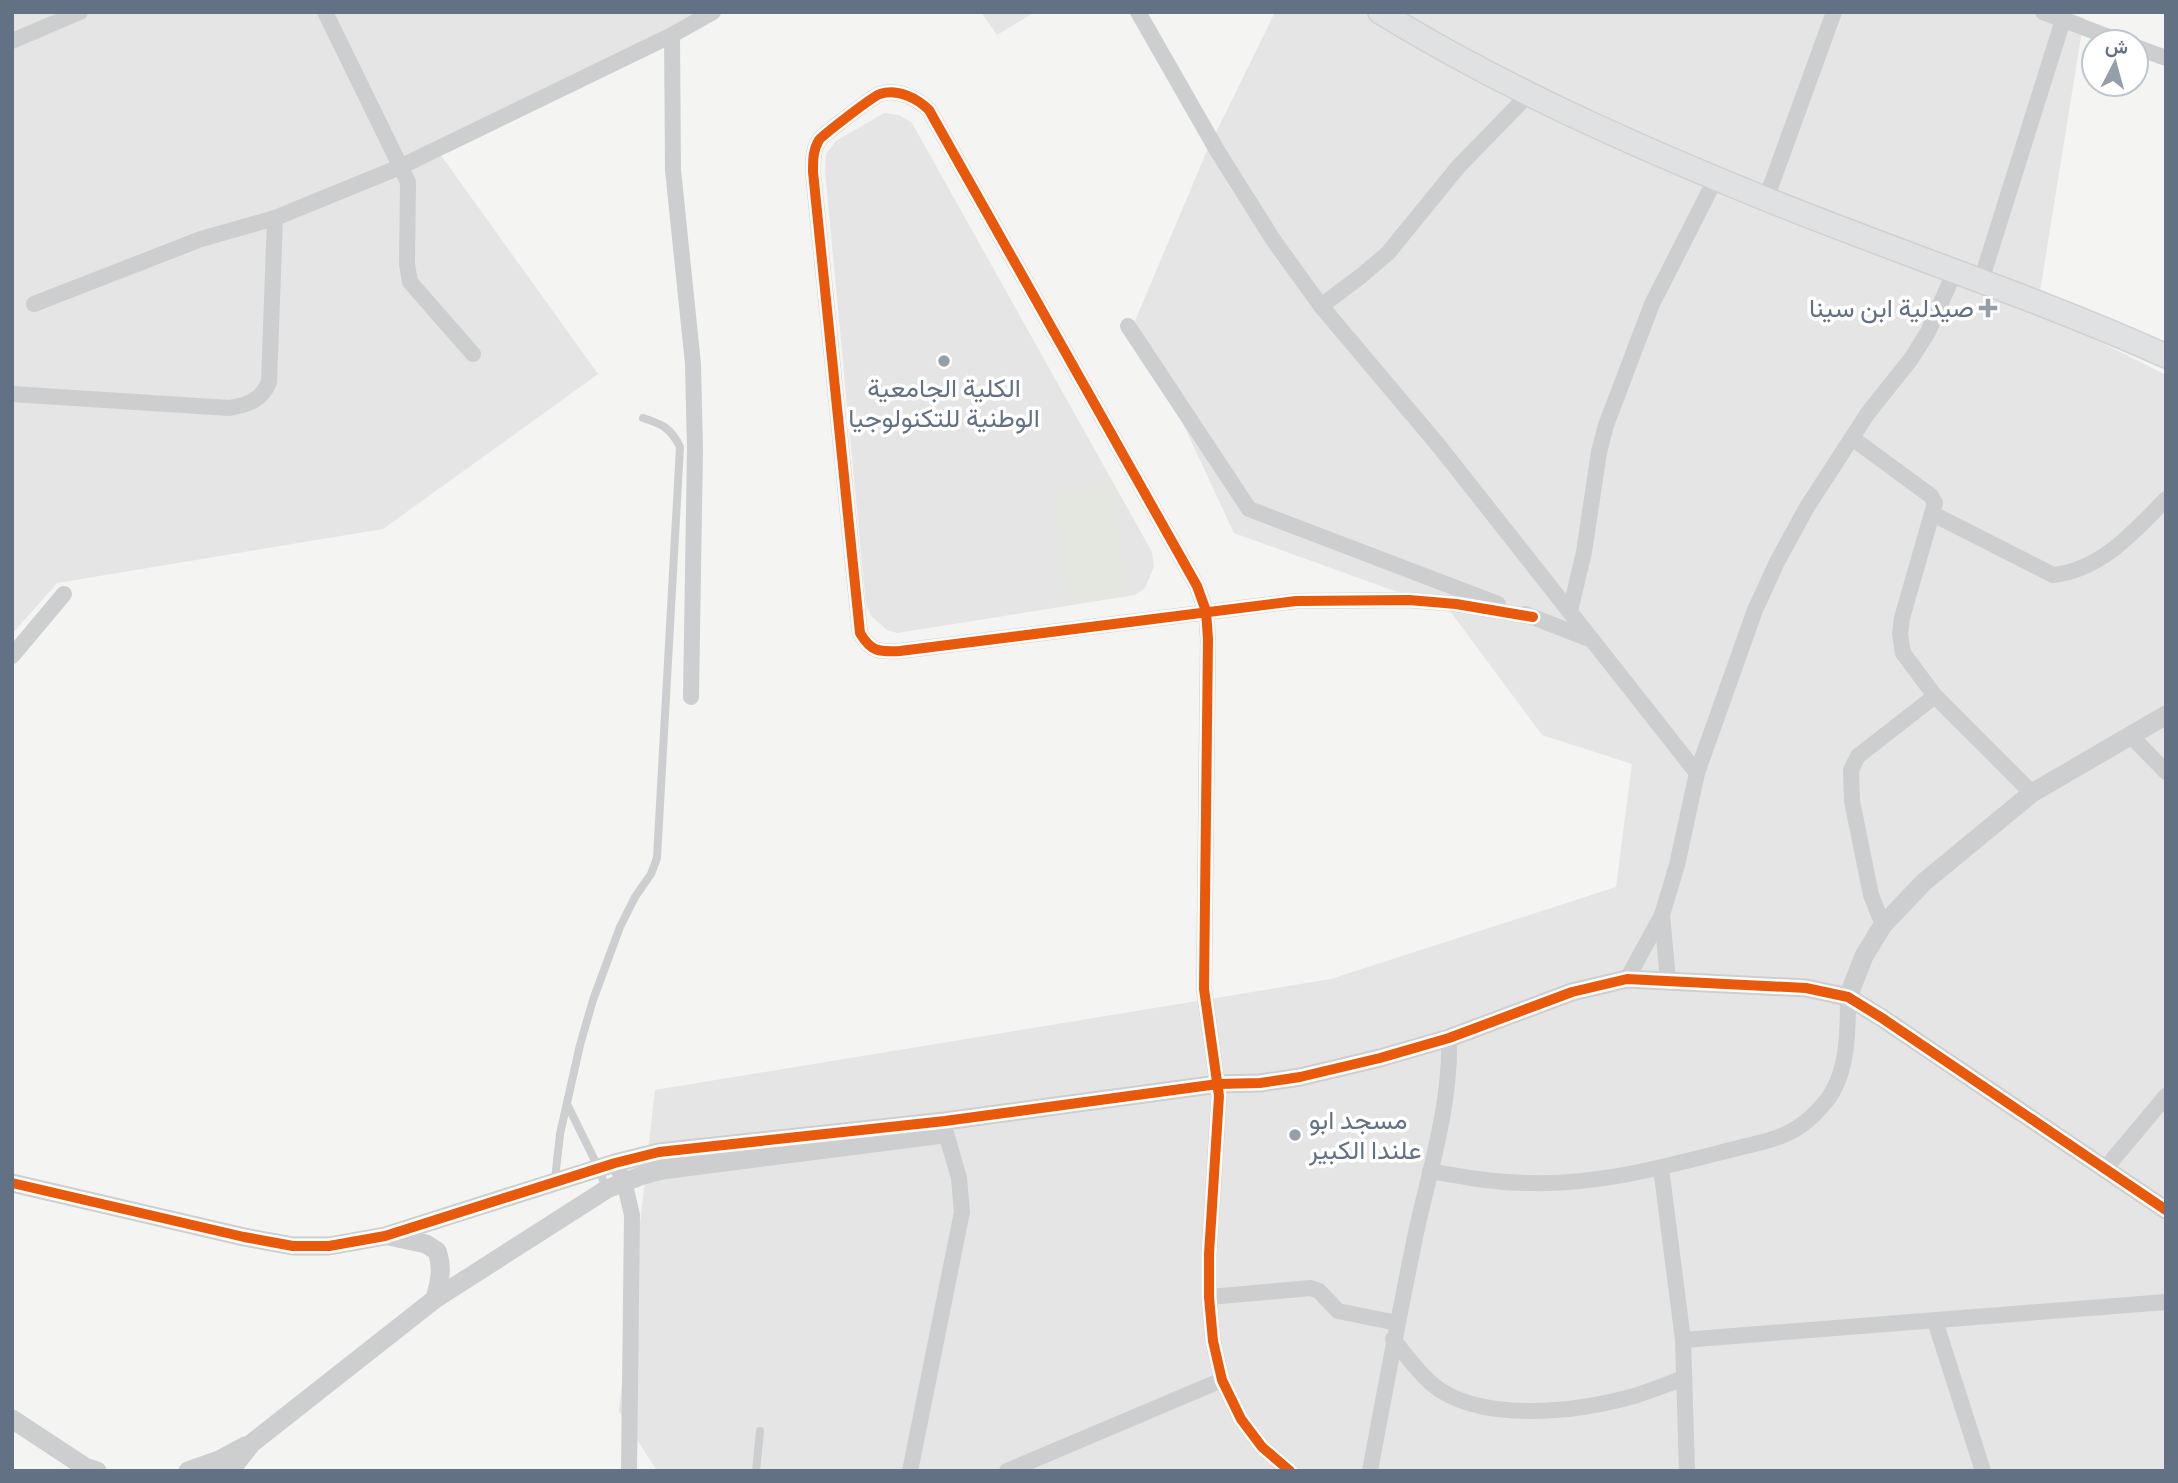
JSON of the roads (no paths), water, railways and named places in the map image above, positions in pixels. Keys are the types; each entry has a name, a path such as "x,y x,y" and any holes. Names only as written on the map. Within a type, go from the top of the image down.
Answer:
{"main road":[{"path":"1380,12 1443,51 1528,95 1716,178 2099,326 2166,356"}],"street":[{"path":"12,41 63,16 80,12"},
{"path":"326,12 408,182 407,264 410,282 472,354"},
{"path":"34,304 201,239 275,218 400,167 672,35 713,12"},
{"path":"1138,12 1218,152 1274,241 1321,306 1439,446 1697,773"},
{"path":"1766,199 1834,12"},
{"path":"2043,12 2084,28"},
{"path":"1981,281 2063,20"},
{"path":"672,35 673,170 693,364 695,449 691,697"},
{"path":"1290,1471 1262,1447 1241,1419 1222,1380 1213,1341 1209,1254 1218,1090 1204,989 1209,639 1206,611 1197,586 929,110 908,95 880,94 821,137 814,153 813,172 860,633 867,645 880,652 900,651 1206,611 1296,601 1353,599 1455,604 1533,617"},
{"path":"1321,306 1388,253 1458,167 1528,95"},
{"path":"1570,611 1584,552 1600,445 1606,425 1652,304 1716,178"},
{"path":"12,394 229,408 257,400 266,392 269,382 275,218"},
{"path":"1627,979 1662,915 1697,773 1755,610 1777,562 1807,507 1852,438 1928,332 1955,271"},
{"path":"1128,326 1249,509 1591,640"},
{"path":"1852,438 1931,496 1935,503 1900,634 1903,653 1936,695 2032,793"},
{"path":"1933,514 2053,575 2085,568 2106,555 2166,499"},
{"path":"12,656 64,594"},
{"path":"1883,925 1871,895 1860,844 1851,770 1858,756 1936,695"},
{"path":"1430,1171 1491,1181 1531,1184 1587,1181 1661,1168 1786,1135 1810,1119 1829,1098 1842,1067 1848,1038 1848,997 1864,956 1883,925 1924,882 2032,793 2166,715"},
{"path":"2130,735 2166,772"},
{"path":"1662,915 1668,980"},
{"path":"188,1471 219,1460 252,1443 435,1299 615,1185 662,1170 946,1133 1218,1090 1242,1082 1260,1083 1300,1077 1367,1062 1449,1038 1572,992 1627,979 1806,988 1848,997 1954,1065 2166,1210"},
{"path":"1370,1471 1395,1331 1449,1080 1449,1038"},
{"path":"12,1183 293,1246 329,1246 385,1236 607,1166 687,1147 1218,1090"},
{"path":"2104,1170 2166,1096"},
{"path":"910,1471 962,1213 959,1178 946,1133"},
{"path":"607,1166 632,1215 629,1471"},
{"path":"1661,1168 1683,1340 1687,1471"},
{"path":"385,1236 417,1241 438,1251 442,1264 435,1299"},
{"path":"1209,1297 1311,1288 1319,1291 1338,1311 1395,1331 1432,1384 1457,1399 1492,1408 1531,1410 1583,1407 1634,1396 1684,1377"},
{"path":"1683,1340 2166,1302"},
{"path":"1935,1321 1983,1471"},
{"path":"1007,1471 1222,1380"},
{"path":"12,1419 97,1471"},
{"path":"230,1471 252,1443"}],"lane":[{"path":"555,1182 560,1134 593,1000 620,927 635,897 651,874 657,858 680,447 674,434 664,425 643,418"},
{"path":"568,1106 607,1166"},
{"path":"756,1471 760,1431"}],"place":[{"name":"صيدلية ابن سينا","path":"1988,308"},
{"name":"الكلية الجامعية الوطنية للتكنولوجيا","path":"944,361"},
{"name":"مسجد ابو علندا الكبير","path":"1295,1135"}]}
